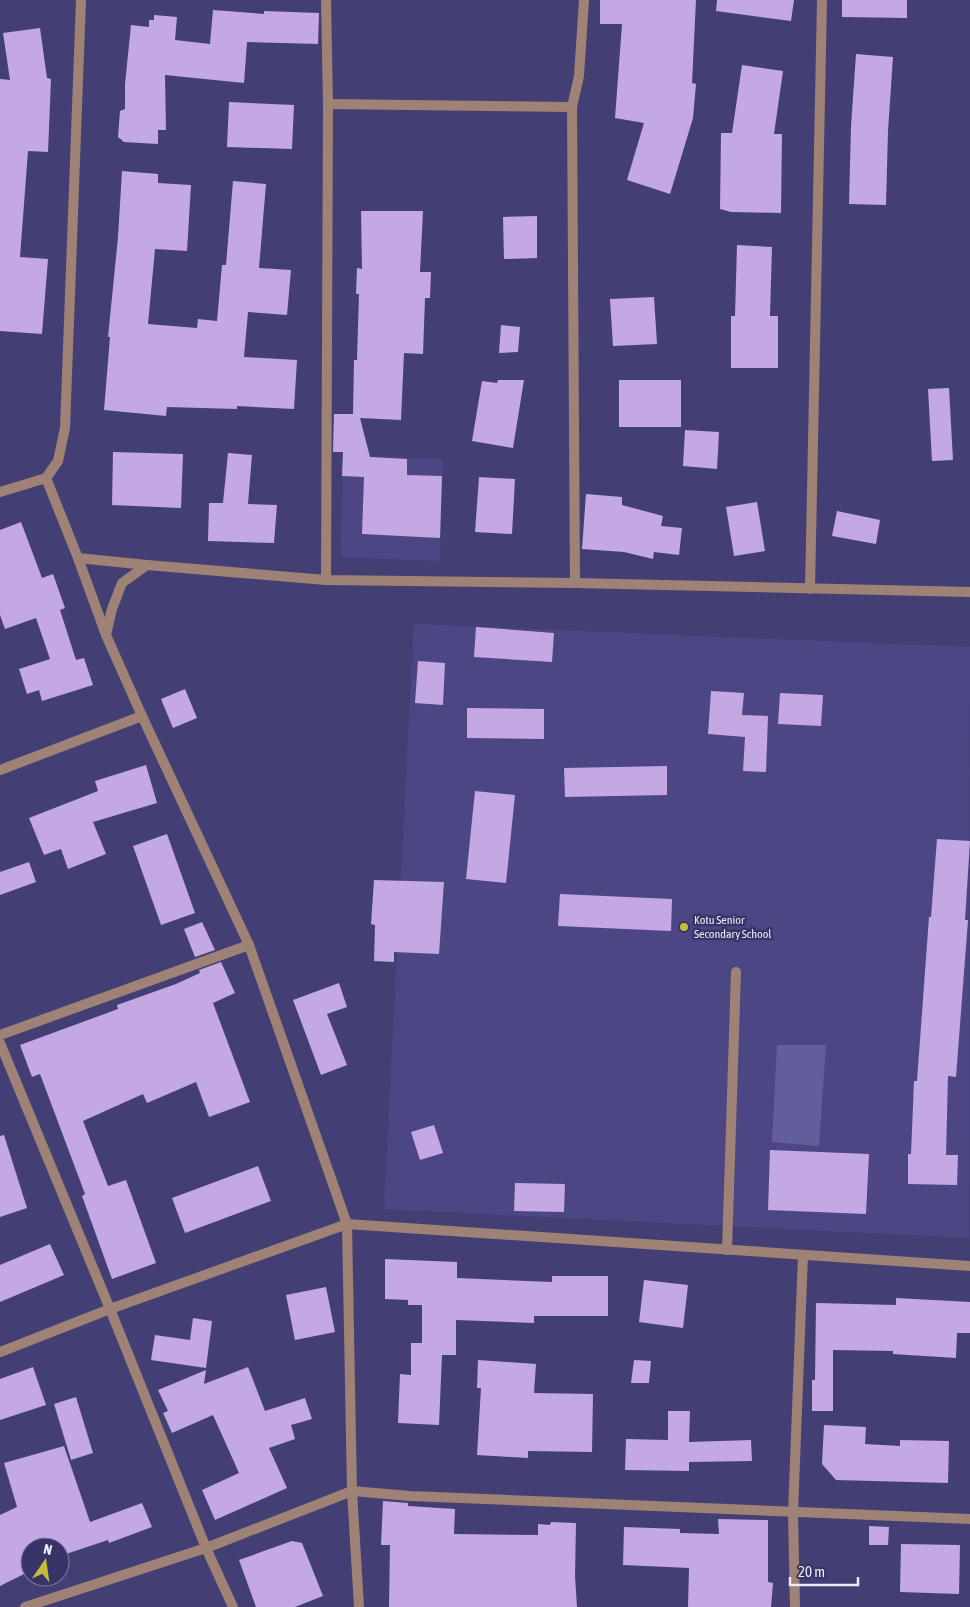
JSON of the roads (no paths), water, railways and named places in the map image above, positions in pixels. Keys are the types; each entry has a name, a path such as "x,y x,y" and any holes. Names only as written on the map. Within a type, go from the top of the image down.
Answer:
{"street":[{"path":"0,492 46,478 58,461 65,428 81,0"},
{"path":"326,0 328,104 326,580"},
{"path":"575,583 572,107 579,76 584,0"},
{"path":"810,589 822,0"},
{"path":"328,104 572,107"},
{"path":"46,478 106,635 249,945 347,1224 352,1491 359,1607"},
{"path":"78,558 326,580 575,583 970,592"},
{"path":"106,635 112,608 122,583 147,565"},
{"path":"0,770 142,716"},
{"path":"0,1035 249,945"},
{"path":"727,1250 736,972"},
{"path":"0,1043 206,1548 233,1607"},
{"path":"0,1352 110,1309 347,1224 970,1266"},
{"path":"795,1607 793,1513 804,1255"},
{"path":"25,1607 206,1548 352,1491 410,1496 970,1519"}],"place":[{"name":"Kotu Senior Secondary School","path":"684,927"}]}
